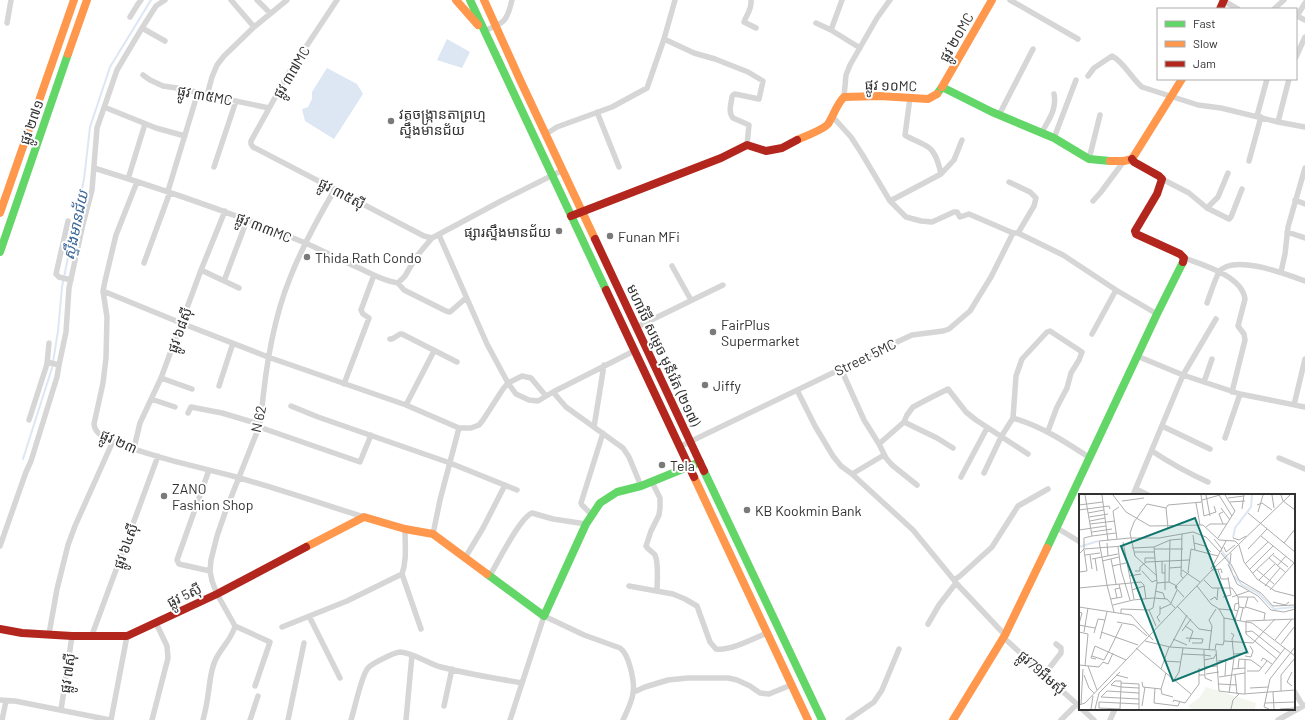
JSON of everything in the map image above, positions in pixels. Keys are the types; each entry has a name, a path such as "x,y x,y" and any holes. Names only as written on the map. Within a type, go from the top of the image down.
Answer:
{"street":[{"path":"7,23 11,0"},
{"name":"ផ្លូវ ២៧១","path":"0,213 74,0"},
{"name":"ផ្លូវ ២៧១","path":"0,252 87,0"},
{"path":"130,18 142,0"},
{"path":"0,546 30,461 57,377 58,364 66,332 69,280 92,190 97,128 117,70 156,6 165,0"},
{"path":"231,0 254,27"},
{"path":"257,0 270,13"},
{"path":"207,95 217,65 254,27 287,0"},
{"name":"ផ្លូវ ៣៧MC","path":"253,147 251,141 288,74 337,0"},
{"path":"456,0 484,32 502,23 506,18 512,0"},
{"name":"មហាវិថី សម្តេច មុនីរ៉េត (២១៧)","path":"470,0 808,720"},
{"name":"មហាវិថី សម្តេច មុនីរ៉េត (២១៧)","path":"484,0 822,720"},
{"path":"546,134 558,127 632,97 647,88 664,39 674,0"},
{"path":"751,0 751,9 744,22 756,28"},
{"path":"831,30 842,0"},
{"path":"844,97 846,75 850,65 877,18 890,0"},
{"name":"ផ្លូវ ២០MC","path":"942,88 992,0"},
{"path":"1010,0 1078,39"},
{"path":"1224,0 1236,8"},
{"path":"1275,8 1284,0"},
{"path":"1305,3 1297,16 1305,20"},
{"path":"816,23 831,30 860,48"},
{"path":"142,28 165,41"},
{"path":"1298,45 1305,37"},
{"path":"571,216 721,158 747,146 749,125 731,116 730,112 732,97 735,94 759,99 763,81 748,72 709,57 694,53 664,39"},
{"path":"999,115 1032,49"},
{"path":"1088,76 1094,68 1112,56 1117,58 1136,82 1142,87 1198,105 1221,108 1305,127"},
{"name":"ផ្លូវ ៣៥MC","path":"143,75 150,80 170,88 184,89 270,108"},
{"path":"1054,138 1076,80"},
{"path":"942,88 999,115 1042,132 1089,159 1124,161 1132,159 1181,80"},
{"path":"1249,161 1266,80"},
{"path":"1278,122 1289,80"},
{"name":"ផ្លូវ ១០MC","path":"747,146 766,151 782,148 826,126 830,122 837,104 844,97 880,96 928,99 936,95 942,88"},
{"path":"144,263 169,192 198,92"},
{"path":"1042,132 1054,107 1054,94"},
{"path":"910,98 905,135 928,147 932,151 941,174"},
{"path":"214,167 236,101"},
{"path":"104,107 145,124 185,136"},
{"path":"597,112 619,167"},
{"path":"1089,159 1100,114"},
{"path":"832,116 859,148 890,201 906,217 932,222 954,212 957,212 960,217 969,214 1064,255 1116,290 1157,314"},
{"path":"128,179 145,124"},
{"path":"890,201 941,174 954,160 962,140"},
{"name":"ផ្លូវ ៣៥ស៊ី","path":"253,147 424,236 432,238"},
{"path":"1132,159 1134,162 1162,179 1189,193 1207,208 1229,219 1242,189"},
{"path":"1093,201 1124,161"},
{"name":"ផ្លូវ ៣៣MC","path":"94,168 225,211 305,243 374,275 388,281 398,283 404,290 446,311 450,312 466,298"},
{"path":"398,283 405,276 416,257 432,238 563,170"},
{"path":"1281,272 1285,254 1287,232 1295,200 1305,170"},
{"path":"1207,208 1218,197 1228,173"},
{"path":"1162,179 1157,194 1135,231 1136,234 1180,254 1184,258 1220,271 1241,289 1245,299 1238,326 1244,334 1246,340 1232,392"},
{"name":"ផ្លូវ ២៣","path":"137,182 116,235 104,281 103,291 107,317 106,358 103,383 94,429 98,433 113,441 158,456 238,478 364,517"},
{"name":"Street 5MC","path":"679,447 912,335 949,329 970,311 1016,233 1034,206 1036,198 1030,192 1009,182"},
{"name":"N 62","path":"235,626 217,594 212,581 210,571 211,560 217,536 259,425 268,357 289,280 305,243 335,189"},
{"path":"1295,200 1305,204"},
{"name":"ផ្លូវ ៦៨ស៊ី","path":"134,448 140,423 161,378 201,270 225,211"},
{"path":"224,281 247,220"},
{"path":"68,221 56,276 69,280"},
{"path":"1287,232 1305,238"},
{"path":"439,234 487,344 508,383 516,394 529,400 538,401 604,365 634,351"},
{"path":"953,720 1004,636 1057,528 1137,356 1183,263 1184,258"},
{"path":"1207,304 1220,271 1230,265 1244,264 1260,266 1305,280"},
{"path":"672,266 691,300"},
{"path":"201,270 239,288"},
{"path":"344,384 368,318 361,310 374,275"},
{"path":"637,327 723,285"},
{"path":"1092,334 1116,290"},
{"path":"103,291 181,324 268,357 406,405 459,428 471,428 478,425 508,383 522,376 531,378 546,396"},
{"path":"1134,494 1183,375 1216,319"},
{"path":"984,473 1012,418 1016,376 1022,359 1047,332 1050,331 1082,352 1071,373 1067,388 1057,407 1048,431"},
{"path":"390,339 402,334 457,362"},
{"path":"29,420 48,362 49,343"},
{"path":"219,386 233,343"},
{"path":"406,405 434,351"},
{"path":"1137,356 1183,375 1232,392 1305,407"},
{"path":"1204,382 1212,359"},
{"path":"1294,405 1305,359"},
{"path":"48,362 58,364"},
{"path":"594,427 604,365"},
{"path":"841,369 864,420 884,455 892,465 916,485"},
{"path":"161,378 192,388"},
{"path":"879,444 904,422 913,407 948,389 966,412 987,428 1028,454"},
{"name":"ផ្លូវ79អឹមស៊ី","path":"798,390 815,426 833,456 841,466 852,474 913,530 955,582 1004,636 1078,705"},
{"path":"553,392 566,407 623,448 629,457 641,486"},
{"path":"1225,438 1240,394"},
{"path":"151,399 176,407"},
{"path":"291,406 318,417 450,463 517,490"},
{"path":"188,413 191,407 222,413 360,462 371,435"},
{"path":"1012,418 1048,431 1090,458"},
{"path":"904,422 953,448"},
{"path":"1162,426 1210,449"},
{"path":"433,534 440,500 459,428"},
{"path":"961,477 987,428"},
{"path":"592,515 581,503 603,433"},
{"path":"49,634 57,589 68,545 113,441"},
{"path":"1152,451 1174,465 1208,482"},
{"path":"852,474 884,455"},
{"name":"ផ្លូវ ៦៤ស៊ី","path":"92,635 158,456"},
{"path":"1280,458 1305,469"},
{"path":"511,720 544,616 568,560 586,524 600,502 617,492 641,486 689,468 700,462"},
{"path":"209,470 177,563 210,571"},
{"path":"652,482 660,498 660,508 659,515 646,546 652,551 657,562 657,591"},
{"path":"465,558 483,528 505,485"},
{"path":"928,624 960,576 992,548 1018,506 1048,489"},
{"path":"1136,489 1146,494"},
{"path":"489,577 510,540 523,520 529,514 532,513 553,519 586,524"},
{"path":"364,517 405,530 433,534 489,577 544,616 584,635 623,650 629,663 634,692 623,720"},
{"name":"ផ្លូវ 5ស៊ី","path":"0,629 22,633 72,636 128,636 217,594 364,517"},
{"path":"1057,528 1079,541"},
{"path":"405,530 406,554 402,574 421,629"},
{"path":"282,626 347,601 402,574"},
{"path":"629,586 673,594 697,606 710,642 716,649 721,650 767,634"},
{"path":"309,616 340,678"},
{"path":"152,720 168,658 167,646 156,622"},
{"path":"203,720 210,675 214,662 235,626 270,642 255,686"},
{"name":"ផ្លូវ ៧ស៊ី","path":"61,710 72,636"},
{"path":"111,720 128,636"},
{"path":"288,720 304,643"},
{"path":"1044,674 1061,653 1061,648 1056,644"},
{"path":"848,720 874,702 882,690 899,649"},
{"path":"351,720 363,677 368,667 399,652 412,655 431,664 522,684"},
{"path":"406,720 412,655"},
{"path":"444,706 452,669"},
{"path":"634,692 668,680 688,678 728,678 744,683 760,693 769,694 791,685"},
{"path":"1278,720 1304,706 1295,692"},
{"path":"250,720 258,696"},
{"path":"2,720 3,701"},
{"name":"ផ្លូវ ៧ស៊ី","path":"3,701 111,720"},
{"path":"1061,720 1078,705"},
{"path":"1086,710 1094,720"},
{"path":"1110,720 1115,710"}],"shaded area":[{"path":"447,39 470,52 462,68 437,60"},
{"path":"327,68 357,84 363,94 334,139 305,121 302,109 308,107 312,99 312,92"}],"waterway":[{"name":"ស្ទឹងមានជ័យ","path":"23,459 52,368 58,331 62,287 84,179 90,127 110,67 151,0"}],"traffic: fast":[{"path":"470,0 606,290"},
{"path":"0,252 68,54"},
{"path":"937,94 942,87 992,112 1054,138 1089,159 1110,161"},
{"path":"1047,548 1183,262"},
{"path":"487,574 544,616 586,524 600,503 617,492 641,486 700,462"},
{"path":"704,471 822,720"}],"traffic: slow":[{"path":"0,213 74,0"},
{"path":"68,54 87,0"},
{"path":"456,0 478,25"},
{"path":"484,0 595,239"},
{"path":"942,87 992,0"},
{"path":"1110,161 1124,161 1132,159 1181,80"},
{"path":"797,140 826,126 844,97 880,96 928,99 937,94"},
{"path":"694,477 808,720"},
{"path":"306,547 364,517 405,529 433,534 487,574"},
{"path":"953,720 1005,635 1047,548"}],"traffic: jam":[{"path":"1220,8 1224,0"},
{"path":"571,216 721,158 747,145 766,151 782,148 797,140"},
{"path":"1132,159 1134,162 1162,179 1157,194 1135,231 1136,234 1180,254 1184,258 1183,262"},
{"path":"595,239 704,471"},
{"path":"606,290 694,477"},
{"path":"0,629 22,633 72,636 127,636 217,594 306,547"}],"place":[{"name":"វត្តចង្ក្រានតាព្រហ្ម ស្ទឹងមានជ័យ","path":"391,121"},
{"name":"ផ្សារស្ទឹងមានជ័យ","path":"559,231"},
{"name":"Funan MFi","path":"610,236"},
{"name":"Thida Rath Condo","path":"307,257"},
{"name":"FairPlus Supermarket","path":"713,332"},
{"name":"Jiffy","path":"705,385"},
{"name":"Tela","path":"662,465"},
{"name":"ZANO Fashion Shop","path":"164,496"},
{"name":"KB Kookmin Bank","path":"747,510"}]}
